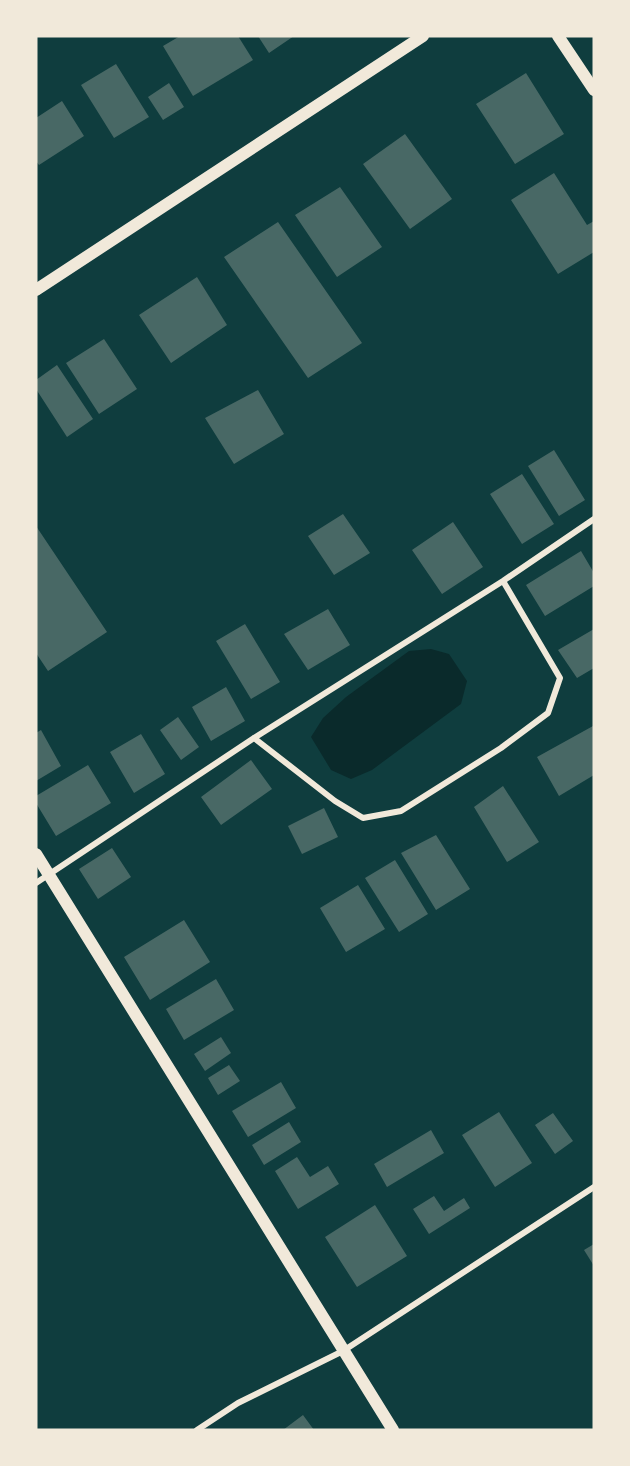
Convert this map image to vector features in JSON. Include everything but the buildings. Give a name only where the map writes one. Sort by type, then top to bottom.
[{"type":"main road","points":[[36,290],[423,36]]},
{"type":"main road","points":[[558,36],[594,90]]},
{"type":"main road","points":[[36,854],[393,1430]]},
{"type":"street","points":[[36,883],[254,738],[503,581],[594,519]]},
{"type":"street","points":[[254,738],[335,801],[363,818],[401,811],[482,761],[548,713],[560,678],[503,581]]},
{"type":"street","points":[[197,1430],[238,1403],[343,1351],[594,1187]]},
{"type":"water","points":[[431,649],[449,654],[467,681],[461,704],[372,770],[351,779],[331,770],[311,737],[323,718],[346,697],[409,651]]}]
